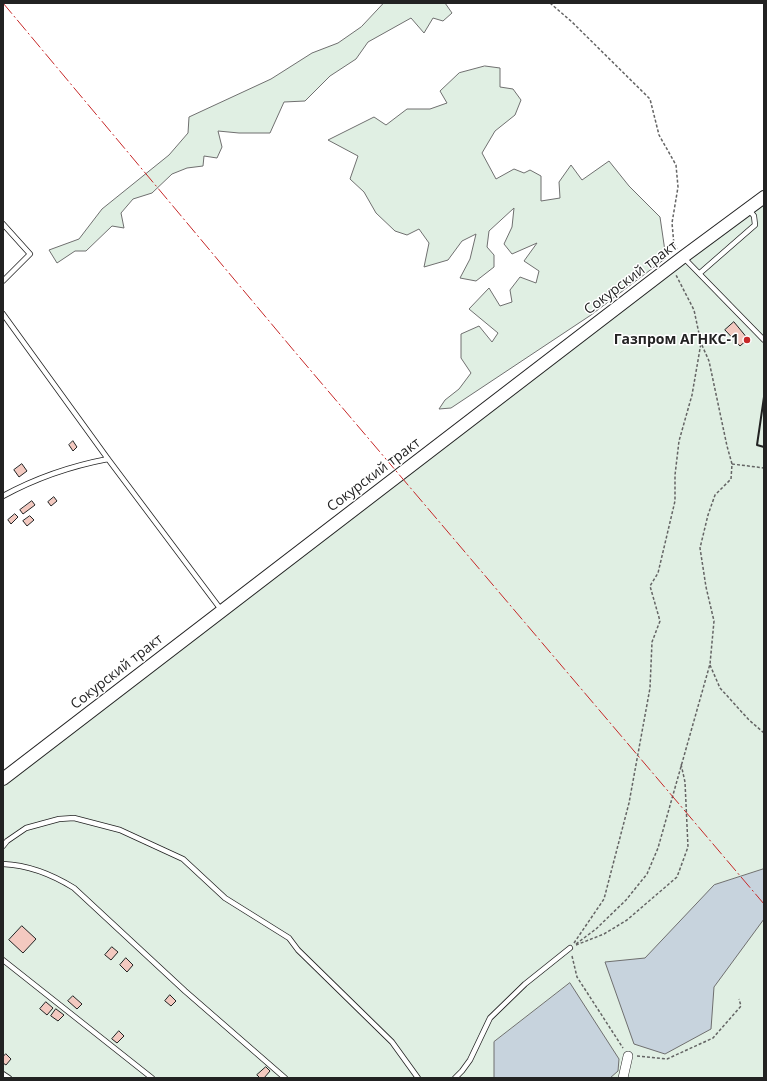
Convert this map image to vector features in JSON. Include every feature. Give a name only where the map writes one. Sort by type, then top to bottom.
[{"type":"street","name":"Сокурский тракт","points":[[3,779],[683,257],[764,197]]},
{"type":"street","points":[[623,1078],[628,1056]]},
{"type":"lane","points":[[700,273],[756,225],[754,216],[748,210]]},
{"type":"lane","points":[[3,224],[30,254],[3,281]]},
{"type":"lane","points":[[683,257],[764,340]]},
{"type":"lane","points":[[3,314],[108,459],[222,611]]},
{"type":"lane","points":[[3,496],[21,486],[55,472],[108,459]]},
{"type":"lane","points":[[3,846],[7,841],[26,828],[58,819],[74,818],[120,830],[183,859],[225,898],[289,938],[298,950],[392,1042],[418,1078]]},
{"type":"lane","points":[[3,864],[14,864],[54,876],[74,888],[185,991],[285,1078]]},
{"type":"lane","points":[[455,1078],[470,1060],[490,1018],[525,984],[570,948]]},
{"type":"lane","points":[[3,960],[152,1078]]},
{"type":"lane","points":[[3,1074],[9,1078]]},
{"type":"path","points":[[550,3],[572,22],[650,99],[659,135],[676,165],[678,187],[672,223],[674,245],[683,257]]},
{"type":"path","points":[[570,948],[596,929],[626,900],[647,874],[658,848],[710,664],[714,621],[706,587],[700,548],[708,515],[715,495],[731,479],[732,464],[709,361],[701,343],[694,310],[672,266]]},
{"type":"path","points":[[701,343],[692,395],[679,441],[675,475],[676,501],[658,573],[650,586],[660,621],[652,642],[650,688],[629,803],[604,899],[570,948],[577,977],[628,1056],[667,1059],[713,1038],[741,1006],[739,1000]]},
{"type":"path","points":[[732,464],[764,468]]},
{"type":"path","points":[[710,664],[720,688],[749,720],[764,733]]},
{"type":"path","points":[[570,948],[604,934],[627,920],[677,877],[688,847],[685,782],[681,764]]},
{"type":"green space","points":[[384,3],[445,3],[452,13],[443,21],[433,18],[424,33],[411,18],[368,42],[356,59],[330,76],[305,101],[284,102],[270,133],[218,131],[222,147],[217,158],[204,156],[203,166],[187,168],[172,174],[152,193],[133,199],[121,213],[124,228],[112,226],[86,251],[75,251],[57,263],[49,250],[79,239],[102,209],[169,155],[188,133],[189,117],[271,79],[312,53],[338,43],[361,27]]},
{"type":"green space","points":[[485,66],[500,68],[500,87],[513,89],[521,100],[515,115],[495,131],[482,153],[496,179],[514,169],[524,173],[530,170],[541,176],[541,201],[560,198],[559,182],[571,165],[582,180],[609,161],[629,186],[660,217],[666,258],[591,315],[451,408],[439,409],[445,400],[459,389],[471,373],[461,358],[461,334],[479,326],[492,342],[498,333],[469,309],[489,288],[500,306],[512,302],[510,290],[520,277],[536,283],[539,271],[524,261],[537,243],[512,254],[504,244],[512,227],[514,208],[489,231],[487,247],[494,255],[494,267],[476,281],[460,278],[470,259],[476,234],[462,241],[448,260],[424,267],[429,243],[419,229],[407,235],[395,231],[376,213],[364,192],[350,179],[358,156],[328,140],[374,117],[386,125],[407,109],[430,109],[447,103],[440,91],[459,73]]},
{"type":"green space","points":[[764,197],[764,1078],[3,1078],[3,779]]},
{"type":"shaded area","points":[[764,869],[764,919],[714,987],[711,1029],[665,1054],[634,1044],[605,962],[645,958],[714,885]]},
{"type":"shaded area","points":[[570,983],[619,1059],[618,1071],[610,1078],[494,1078],[494,1042]]},
{"type":"building","points":[[734,322],[748,339],[740,346],[725,330]]},
{"type":"building","points":[[73,441],[77,447],[73,451],[69,445]]},
{"type":"building","points":[[22,464],[27,471],[19,477],[14,470]]},
{"type":"building","points":[[54,497],[57,501],[51,506],[48,502]]},
{"type":"building","points":[[32,501],[35,505],[23,514],[20,510]]},
{"type":"building","points":[[15,514],[18,517],[11,524],[8,520]]},
{"type":"building","points":[[30,516],[34,520],[27,526],[23,521]]},
{"type":"building","points":[[22,926],[36,939],[23,953],[9,940]]},
{"type":"building","points":[[112,947],[118,952],[111,960],[105,955]]},
{"type":"building","points":[[126,958],[133,965],[127,972],[120,965]]},
{"type":"building","points":[[170,995],[176,1001],[171,1006],[165,1001]]},
{"type":"building","points":[[73,996],[82,1004],[77,1009],[68,1001]]},
{"type":"building","points":[[46,1002],[53,1008],[47,1015],[40,1009]]},
{"type":"building","points":[[56,1009],[64,1015],[58,1021],[51,1016]]},
{"type":"building","points":[[119,1031],[124,1036],[117,1043],[112,1039]]},
{"type":"building","points":[[6,1054],[11,1059],[6,1065],[3,1063],[3,1057]]},
{"type":"building","points":[[266,1067],[270,1071],[264,1078],[260,1078],[257,1075]]},
{"type":"wall","points":[[764,397],[757,445],[764,447]]},
{"type":"power","points":[[3,3],[295,352],[764,904]]},
{"type":"place","name":"Газпром АГНКС-1","points":[[747,340]]}]
